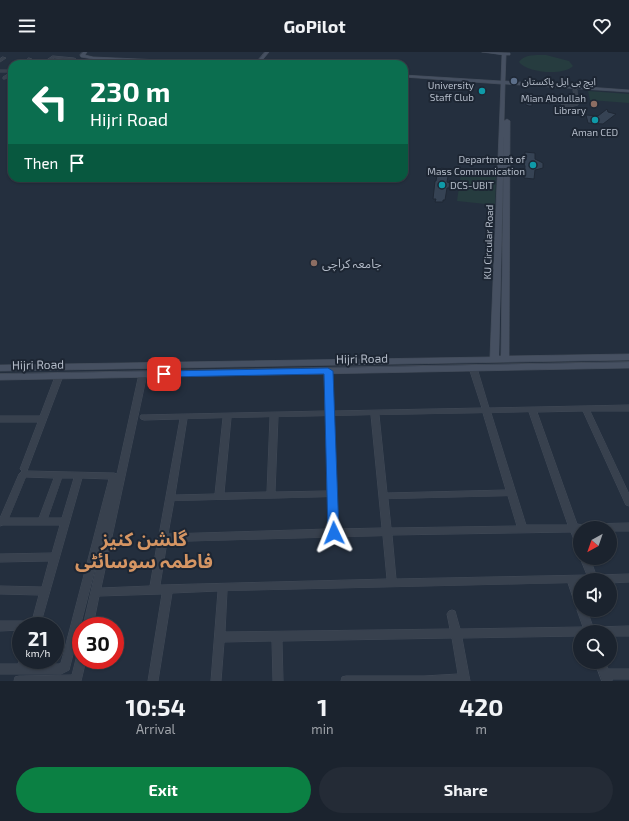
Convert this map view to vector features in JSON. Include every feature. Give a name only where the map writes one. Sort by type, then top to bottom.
[{"type":"main road","points":[[260,60],[267,52]]},
{"type":"main road","points":[[484,52],[506,53]]},
{"type":"main road","name":"KU Circular Road","points":[[494,360],[506,53]]},
{"type":"main road","points":[[84,55],[165,60]]},
{"type":"main road","points":[[408,76],[629,91]]},
{"type":"main road","name":"KU Circular Road","points":[[505,83],[505,359]]},
{"type":"main road","points":[[494,341],[505,342]]},
{"type":"main road","name":"Hijri Road","points":[[0,377],[473,368],[629,357]]},
{"type":"main road","name":"Hijri Road","points":[[0,368],[505,359],[629,365]]},
{"type":"street","points":[[72,60],[84,55]]},
{"type":"street","points":[[49,60],[53,57],[75,58]]},
{"type":"street","points":[[0,61],[4,58]]},
{"type":"street","points":[[4,78],[8,75]]},
{"type":"street","points":[[563,106],[578,104],[575,90]]},
{"type":"street","points":[[473,368],[523,530]]},
{"type":"street","points":[[328,371],[334,533]]},
{"type":"street","points":[[90,617],[143,374]]},
{"type":"street","points":[[24,468],[59,376]]},
{"type":"street","points":[[585,408],[629,503]]},
{"type":"street","points":[[144,417],[376,414],[486,410],[629,408]]},
{"type":"street","points":[[532,409],[574,521]]},
{"type":"street","points":[[376,414],[392,584]]},
{"type":"street","points":[[271,495],[274,415]]},
{"type":"street","points":[[219,497],[227,416]]},
{"type":"street","points":[[154,590],[184,417]]},
{"type":"street","points":[[0,419],[43,419]]},
{"type":"street","points":[[64,667],[66,666],[114,476],[23,474],[2,521],[65,522]]},
{"type":"street","points":[[42,522],[59,475]]},
{"type":"street","points":[[38,617],[79,475]]},
{"type":"street","points":[[384,496],[511,493]]},
{"type":"street","points":[[170,498],[332,494]]},
{"type":"street","points":[[617,527],[629,527]]},
{"type":"street","points":[[162,538],[573,528]]},
{"type":"street","points":[[0,558],[55,558]]},
{"type":"street","points":[[617,578],[629,578]]},
{"type":"street","points":[[95,592],[223,587],[571,580],[573,585]]},
{"type":"street","points":[[216,681],[223,587]]},
{"type":"street","points":[[153,681],[168,589]]},
{"type":"street","points":[[0,590],[45,591]]},
{"type":"street","points":[[346,681],[465,680],[452,614]]},
{"type":"street","points":[[0,626],[12,626]]},
{"type":"street","points":[[617,631],[629,631]]},
{"type":"street","points":[[219,637],[573,632]]},
{"type":"street","points":[[277,636],[278,681]]},
{"type":"street","points":[[0,669],[12,667]]},
{"type":"street","points":[[19,681],[76,681],[79,669]]},
{"type":"street","points":[[606,678],[629,674]]},
{"type":"green space","points":[[546,55],[569,61],[573,66],[562,71],[546,72],[530,69],[523,66],[519,62],[527,56]]},
{"type":"green space","points":[[588,91],[629,94],[629,103],[590,100]]},
{"type":"green space","points":[[461,173],[496,176],[495,205],[457,201]]},
{"type":"building","points":[[525,92],[550,99],[551,104],[532,101],[532,106],[526,105]]},
{"type":"building","points":[[607,109],[608,112],[616,114],[603,124],[588,123],[586,115],[598,116]]},
{"type":"building","name":"Department of Mass Communication","points":[[525,152],[535,153],[535,159],[543,163],[543,168],[535,170],[534,179],[524,178],[525,166],[523,162],[525,161]]},
{"type":"building","name":"DCS-UBIT","points":[[441,168],[448,169],[447,182],[450,183],[449,188],[447,188],[445,200],[443,200],[443,202],[435,202],[436,199],[433,199],[435,181],[438,170]]},
{"type":"place","name":"ایچ بی ایل پاکستان","points":[[514,81]]},
{"type":"place","name":"University Staff Club","points":[[482,91]]},
{"type":"place","name":"Mian Abdullah Library","points":[[594,104]]},
{"type":"place","name":"Aman CED","points":[[595,120]]},
{"type":"place","name":"Department of Mass Communication","points":[[533,165]]},
{"type":"place","name":"DCS-UBIT","points":[[442,185]]},
{"type":"place","name":"جامعہ کراچی","points":[[314,263]]},
{"type":"district","name":"گلشن کنیز فاطمہ سوسائٹی","points":[[144,549]]},
{"type":"route","points":[[164,374],[328,371],[334,533]]}]
